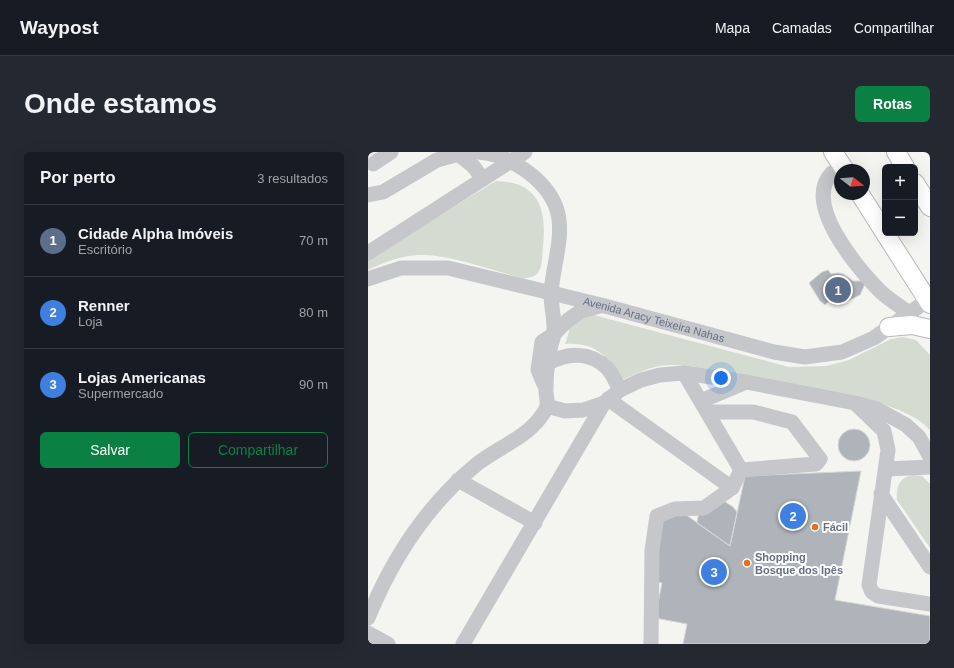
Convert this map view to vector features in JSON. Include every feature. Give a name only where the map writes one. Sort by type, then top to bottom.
[{"type":"main road","points":[[896,152],[903,164]]},
{"type":"main road","points":[[918,187],[930,207]]},
{"type":"main road","points":[[864,200],[929,300]]},
{"type":"main road","points":[[889,327],[912,325],[930,329]]},
{"type":"street","points":[[372,164],[391,152]]},
{"type":"street","points":[[368,618],[383,585],[410,538],[442,496],[482,460],[513,442],[530,429],[540,418],[547,406],[546,386],[554,334],[551,293],[558,257],[558,221],[556,208],[551,198],[538,183],[511,161],[478,152]]},
{"type":"street","points":[[368,253],[525,152]]},
{"type":"street","points":[[368,195],[383,192],[437,160],[463,153],[483,179]]},
{"type":"street","points":[[840,163],[826,184],[823,200],[828,219],[853,260],[878,290],[909,313]]},
{"type":"street","name":"Avenida Aracy Teixeira Nahas","points":[[368,279],[401,268],[448,268],[551,293],[774,352],[805,357],[842,352],[874,338],[929,300]]},
{"type":"street","points":[[546,386],[538,370],[542,342],[554,334],[568,320],[581,311],[601,306]]},
{"type":"street","points":[[549,363],[562,356],[585,356],[597,361],[608,369],[620,390]]},
{"type":"street","points":[[547,406],[565,411],[577,412],[606,401],[620,390],[641,380],[660,375],[684,373],[746,382],[854,403],[877,409],[906,425],[919,437],[930,457]]},
{"type":"street","points":[[684,373],[741,470]]},
{"type":"street","points":[[705,407],[746,382]]},
{"type":"street","points":[[606,401],[732,488]]},
{"type":"street","points":[[463,644],[606,401]]},
{"type":"street","points":[[854,403],[884,431],[888,450],[869,585],[872,592],[878,596],[930,604]]},
{"type":"street","points":[[705,407],[753,412],[792,422],[820,458],[816,464],[741,470]]},
{"type":"street","points":[[886,469],[930,467]]},
{"type":"street","points":[[651,644],[652,550],[657,516],[674,509],[704,508],[732,488],[741,470]]},
{"type":"street","points":[[458,480],[535,524]]},
{"type":"street","points":[[881,494],[930,567]]},
{"type":"street","points":[[368,633],[388,644]]},
{"type":"shaded area","points":[[496,181],[522,186],[531,192],[537,200],[541,210],[544,233],[541,264],[537,274],[530,278],[522,278],[457,260],[432,255],[407,256],[381,264],[368,270],[368,259]]},
{"type":"shaded area","points":[[590,314],[789,367],[826,366],[849,360],[891,339],[903,337],[916,340],[930,355],[930,430],[908,414],[866,399],[690,366],[661,366],[643,371],[622,380],[617,371],[600,352],[585,345],[565,344],[571,325]]},
{"type":"shaded area","points":[[913,475],[922,476],[930,484],[930,548],[897,500],[899,483],[904,478]]},
{"type":"building","points":[[828,270],[831,274],[843,274],[853,281],[863,281],[865,284],[860,295],[841,304],[829,301],[825,305],[820,301],[809,283],[822,272]]},
{"type":"building","points":[[851,429],[857,429],[867,436],[870,445],[869,451],[863,458],[857,461],[851,461],[841,454],[838,448],[838,442],[845,432]]},
{"type":"building","name":"Shopping Bosque dos Ipês","points":[[861,471],[835,600],[930,616],[930,644],[683,644],[687,624],[655,618],[662,583],[649,580],[661,509],[682,512],[730,546],[745,476]]},
{"type":"building","points":[[724,501],[733,507],[737,512],[730,546],[697,523],[699,511]]},
{"type":"place","name":"Cidade Alpha Imóveis","points":[[838,290]]},
{"type":"place","name":"Renner","points":[[793,516]]},
{"type":"place","name":"Fácil","points":[[815,527]]},
{"type":"place","name":"Shopping Bosque dos Ipês","points":[[747,563]]},
{"type":"place","name":"Lojas Americanas","points":[[714,572]]}]
